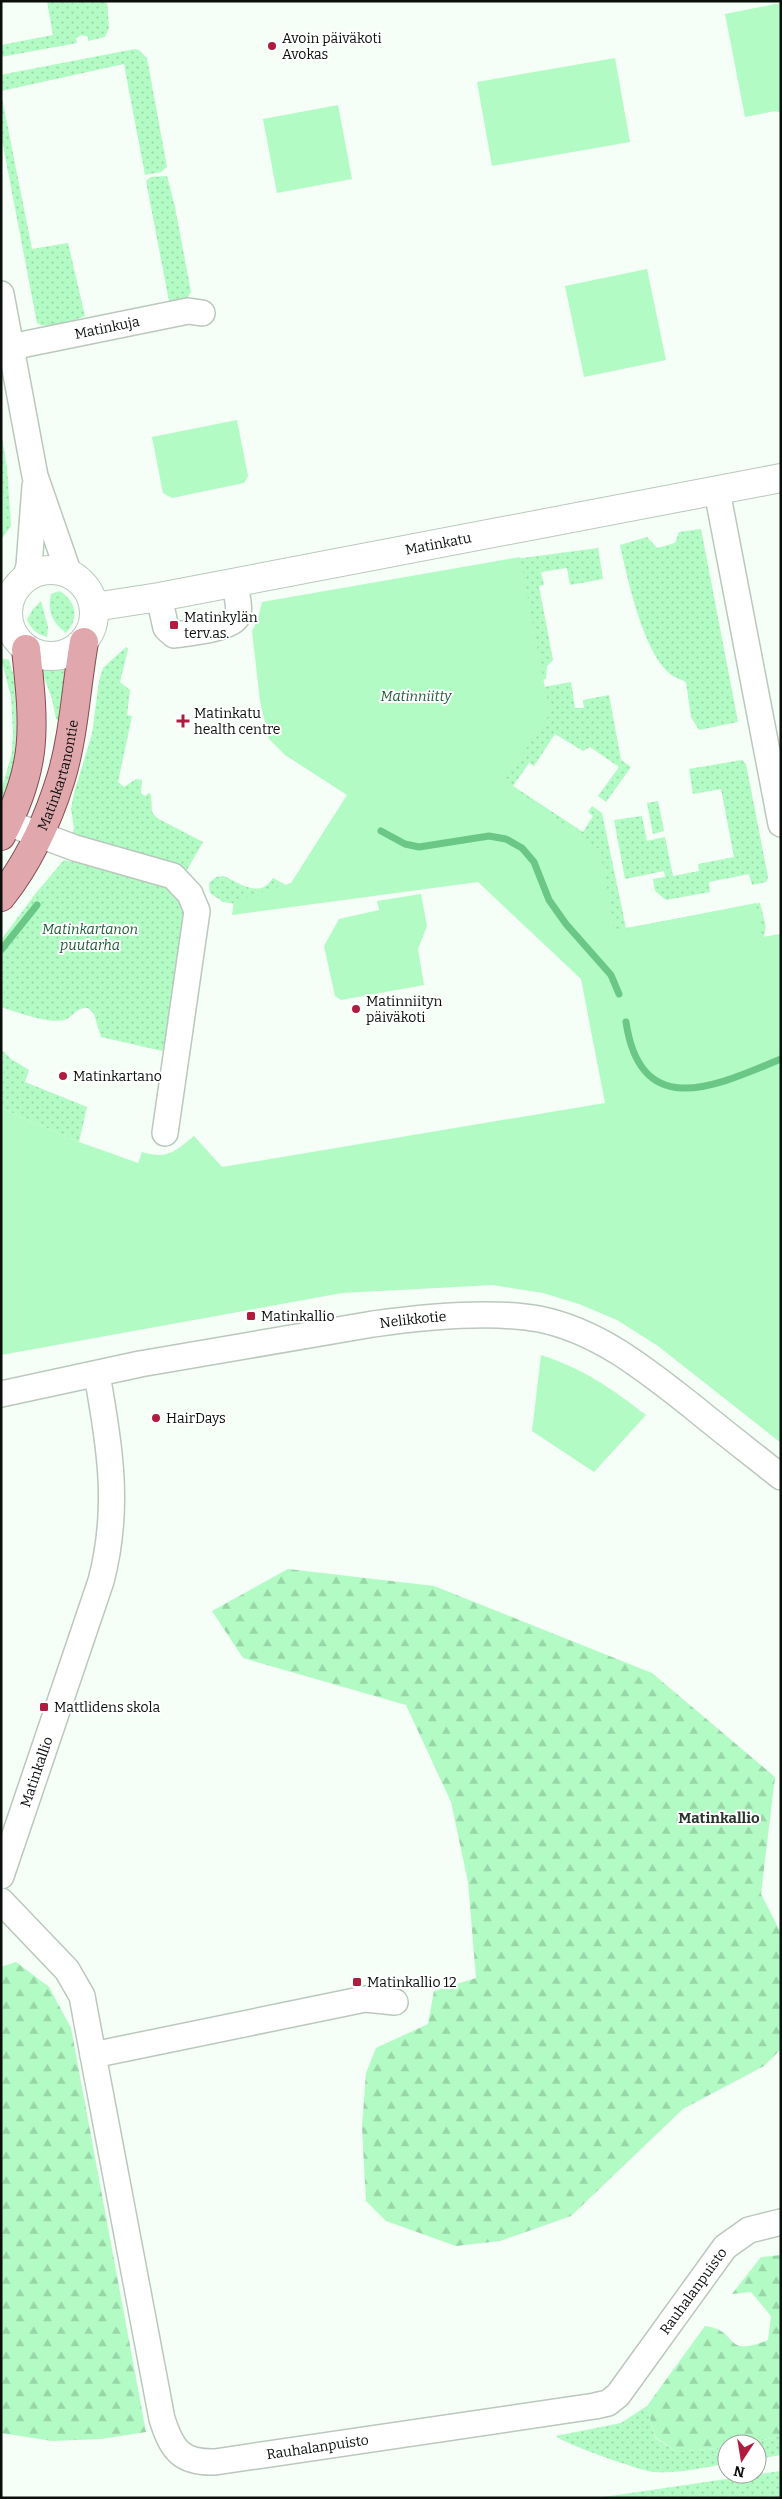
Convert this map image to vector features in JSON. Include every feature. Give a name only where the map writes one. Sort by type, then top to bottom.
[{"type":"main road","name":"Matinkatu","points":[[94,607],[159,597],[781,478]]},
{"type":"main road","points":[[46,570],[69,574],[86,587],[94,607],[94,620],[91,632],[84,642],[74,650],[56,656],[37,655],[26,649],[16,639],[8,617],[11,598],[25,579],[46,570]]},
{"type":"main road","name":"Matinkartanontie","points":[[1,897],[39,835],[61,777],[72,723],[84,642]]},
{"type":"main road","name":"Matinkartanontie","points":[[5,829],[23,788],[34,732],[26,649]]},
{"type":"street","points":[[1,294],[36,476],[69,574]]},
{"type":"street","name":"Matinkuja","points":[[11,347],[188,312],[202,312]]},
{"type":"street","points":[[25,579],[29,566],[36,476]]},
{"type":"street","points":[[717,491],[778,792],[781,824]]},
{"type":"street","points":[[159,597],[166,628],[174,635],[230,625],[237,616],[238,611],[234,582]]},
{"type":"street","points":[[5,829],[39,835],[75,848],[173,876],[190,894],[197,911],[166,1133]]},
{"type":"street","name":"Nelikkotie","points":[[1,1394],[140,1364],[406,1320],[479,1315],[538,1319],[602,1342],[631,1358],[781,1477]]},
{"type":"street","name":"Matinkallio","points":[[1,1876],[101,1581],[110,1548],[112,1474],[97,1374]]},
{"type":"street","points":[[1,1901],[68,1970],[82,1996],[93,2055],[365,1999],[395,2002]]},
{"type":"street","name":"Rauhalanpuisto","points":[[93,2055],[162,2419],[173,2446],[189,2460],[215,2462],[608,2403],[623,2388],[725,2247],[749,2230],[781,2222]]},
{"type":"green space","points":[[47,1],[107,1],[109,28],[105,37],[88,41],[88,37],[82,35],[76,38],[77,43],[1,57],[1,45],[53,35]]},
{"type":"green space","points":[[781,3],[781,113],[775,111],[745,117],[725,14]]},
{"type":"green space","points":[[135,49],[139,50],[147,58],[167,167],[161,172],[145,175],[124,64],[1,91],[1,75]]},
{"type":"green space","points":[[615,58],[630,142],[492,166],[477,82]]},
{"type":"green space","points":[[1,93],[32,249],[68,243],[85,316],[54,326],[37,323],[1,135]]},
{"type":"green space","points":[[338,105],[352,179],[277,193],[263,119]]},
{"type":"green space","points":[[167,176],[175,207],[191,292],[187,298],[169,301],[146,181],[151,177]]},
{"type":"green space","points":[[647,269],[666,360],[584,377],[565,286]]},
{"type":"green space","points":[[237,420],[248,476],[244,483],[172,498],[163,493],[152,437]]},
{"type":"green space","points":[[1,431],[7,468],[11,526],[1,540]]},
{"type":"green space","points":[[1,480],[8,525],[1,535]]},
{"type":"green space","points":[[701,529],[738,722],[699,730],[691,717],[686,682],[671,674],[651,648],[637,613],[620,545],[647,537],[657,548],[675,543],[679,532]]},
{"type":"green space","points":[[598,548],[603,579],[570,585],[567,568],[541,572],[544,585],[539,586],[553,660],[547,666],[546,679],[538,681],[515,559]]},
{"type":"green space","name":"Matinniitty","points":[[520,557],[550,714],[504,781],[600,850],[615,931],[756,903],[762,937],[781,934],[781,1443],[658,1346],[617,1320],[579,1304],[543,1293],[493,1285],[342,1293],[1,1355],[1,1108],[79,1142],[138,1163],[142,1152],[158,1155],[171,1153],[194,1136],[222,1167],[605,1103],[581,979],[478,882],[232,915],[234,901],[291,883],[347,795],[285,755],[269,739],[260,701],[252,631],[258,619],[262,602]]},
{"type":"green space","points":[[59,591],[70,600],[74,610],[73,622],[66,633],[57,625],[50,611],[51,594]]},
{"type":"green space","points":[[41,601],[48,627],[47,637],[35,631],[27,620],[33,609]]},
{"type":"green space","points":[[126,647],[128,649],[120,682],[130,690],[127,715],[132,716],[118,782],[124,787],[136,779],[142,780],[141,793],[145,796],[149,793],[151,795],[152,812],[157,818],[203,842],[184,875],[72,836],[74,828],[71,809],[92,734],[99,681],[103,668]]},
{"type":"green space","points":[[1,658],[9,660],[20,697],[19,759],[1,810],[1,791],[12,753],[13,733],[11,697]]},
{"type":"green space","points":[[70,668],[61,722],[56,719],[52,699],[41,669],[58,670]]},
{"type":"green space","points":[[571,682],[575,708],[584,708],[583,700],[609,695],[621,760],[631,767],[606,802],[598,796],[619,767],[590,747],[583,751],[555,734],[534,766],[529,763],[513,786],[583,832],[593,816],[588,812],[592,806],[602,813],[626,928],[760,903],[766,927],[762,943],[644,969],[495,781],[522,691]]},
{"type":"green space","points":[[742,760],[746,764],[768,877],[766,882],[752,885],[749,874],[709,882],[710,892],[666,900],[655,891],[653,879],[665,877],[664,871],[625,879],[614,820],[642,816],[647,841],[665,837],[673,876],[699,871],[698,864],[734,857],[721,789],[693,794],[689,769]]},
{"type":"green space","points":[[658,801],[664,831],[653,834],[647,803]]},
{"type":"green space","name":"Matinkartanon puutarha","points":[[64,860],[158,882],[178,898],[185,911],[167,1052],[101,1037],[94,1014],[88,1008],[80,1009],[67,1019],[57,1021],[32,1017],[1,1007],[1,940],[36,893]]},
{"type":"green space","points":[[224,876],[244,886],[256,889],[262,888],[273,878],[293,889],[236,904],[223,902],[210,893],[209,883],[216,877]]},
{"type":"green space","points":[[421,894],[427,926],[418,949],[424,985],[341,1000],[335,996],[324,946],[339,919],[379,910],[377,901]]},
{"type":"green space","points":[[1,1049],[11,1059],[29,1070],[25,1082],[87,1107],[79,1142],[1,1108]]},
{"type":"green space","points":[[541,1355],[584,1373],[646,1415],[594,1472],[532,1431]]},
{"type":"green space","points":[[288,1569],[434,1586],[652,1673],[775,1777],[761,1894],[781,1933],[781,2049],[764,2066],[683,2109],[571,2216],[500,2241],[456,2246],[386,2221],[366,2201],[362,2127],[366,2073],[376,2048],[428,2024],[434,1991],[476,1978],[468,1882],[451,1802],[406,1705],[243,1658],[212,1611]]},
{"type":"green space","points":[[16,1962],[49,1987],[71,2028],[146,2432],[101,2439],[52,2441],[1,2433],[1,1967]]},
{"type":"green space","points":[[781,2255],[781,2436],[767,2439],[767,2434],[717,2434],[717,2448],[677,2452],[655,2437],[647,2406],[705,2326],[723,2333],[737,2345],[754,2345],[768,2340],[771,2316],[751,2292],[732,2294],[761,2257]]},
{"type":"green space","points":[[647,2406],[655,2438],[677,2452],[717,2448],[717,2466],[681,2471],[654,2472],[602,2456],[561,2440],[556,2436],[621,2423]]},
{"type":"green space","points":[[781,2436],[781,2455],[767,2457],[767,2439]]},
{"type":"green space","points":[[781,2471],[781,2498],[597,2498],[717,2480],[717,2484],[767,2484],[767,2473]]},
{"type":"waterway","points":[[381,831],[405,844],[419,847],[489,836],[506,839],[522,848],[534,862],[549,900],[566,924],[611,975],[619,994]]},
{"type":"waterway","points":[[1,950],[37,905]]},
{"type":"waterway","points":[[626,1022],[634,1054],[648,1074],[665,1085],[686,1088],[708,1085],[781,1059]]},
{"type":"place","name":"Avoin päiväkoti Avokas","points":[[272,46]]},
{"type":"place","name":"Matinkylän terv.as.","points":[[174,625]]},
{"type":"place","name":"Matinkatu health centre","points":[[183,721]]},
{"type":"place","name":"Matinniityn päiväkoti","points":[[356,1009]]},
{"type":"place","name":"Matinkartano","points":[[63,1076]]},
{"type":"place","name":"Matinkallio","points":[[251,1316]]},
{"type":"place","name":"HairDays","points":[[156,1418]]},
{"type":"place","name":"Mattlidens skola","points":[[44,1707]]},
{"type":"place","name":"Matinkallio 12","points":[[357,1982]]},
{"type":"district","name":"Matinkallio","points":[[719,1818]]}]
